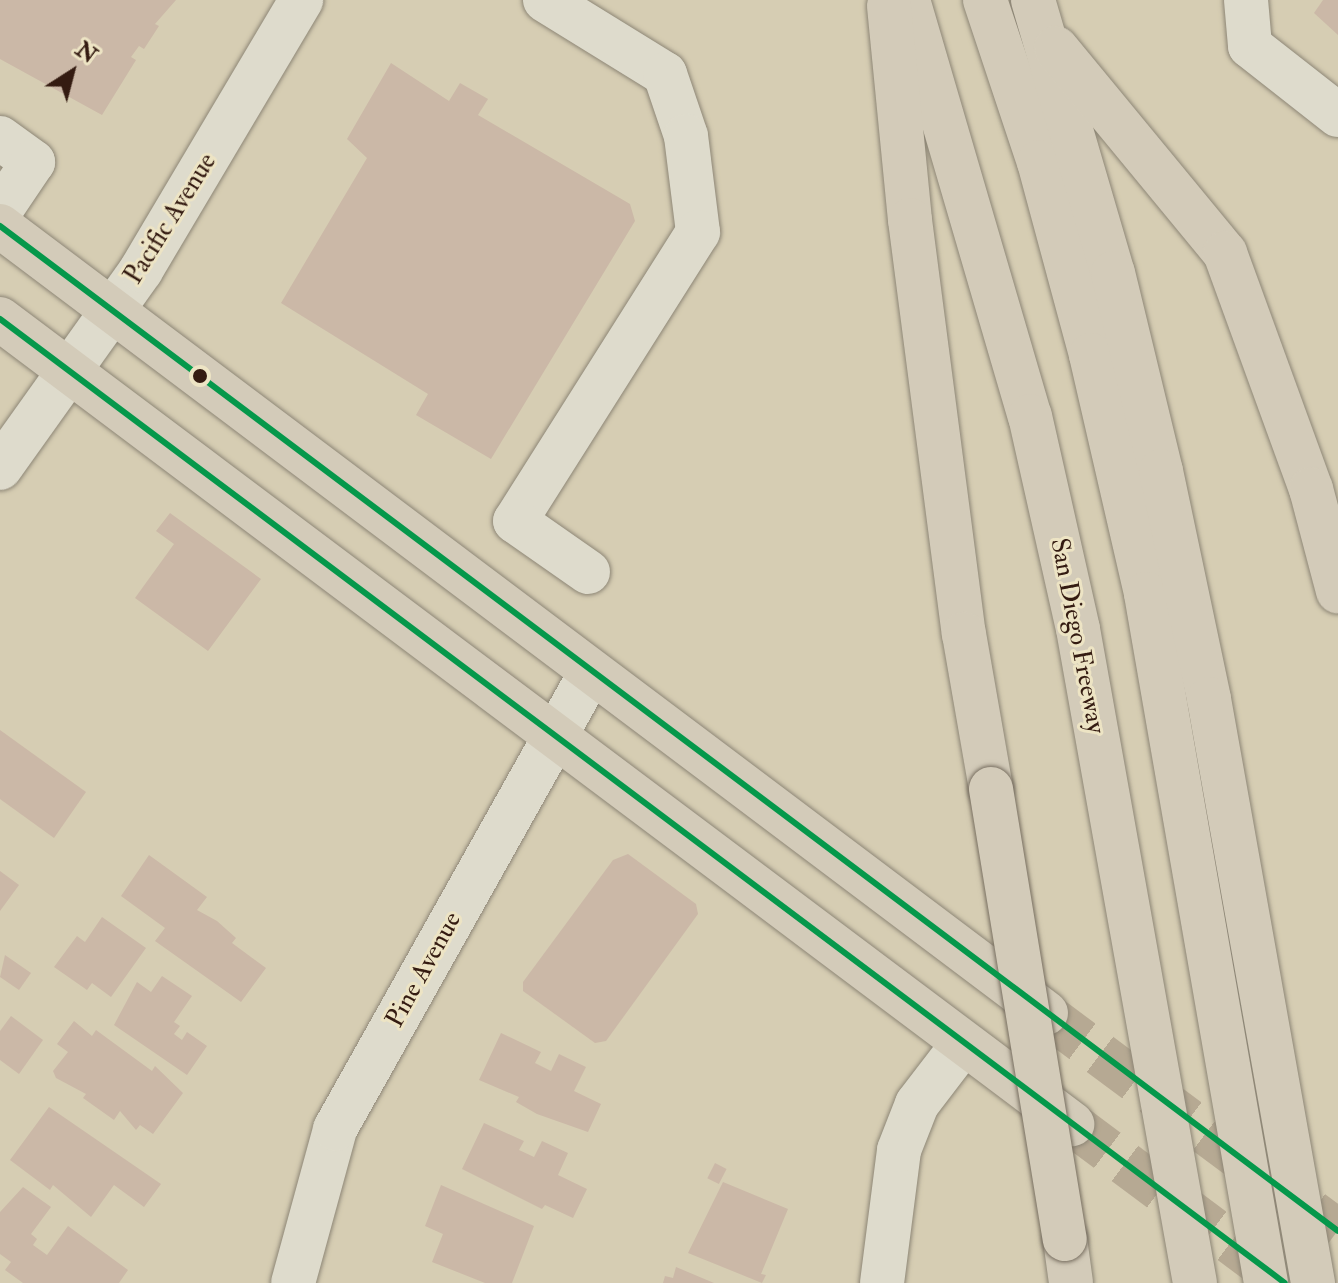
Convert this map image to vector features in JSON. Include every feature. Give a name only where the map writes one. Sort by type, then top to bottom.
[{"type":"main road","points":[[889,0],[910,220],[964,634],[1071,1283]]},
{"type":"main road","name":"San Diego Freeway","points":[[908,0],[1030,416],[1078,629],[1195,1283]]},
{"type":"main road","points":[[960,0],[1064,355],[1155,790],[1243,1283]]},
{"type":"main road","points":[[985,0],[1067,266],[1146,594],[1266,1283]]},
{"type":"main road","points":[[1039,17],[1225,253],[1311,489],[1338,591]]},
{"type":"main road","points":[[1039,17],[1113,273],[1161,471],[1209,699],[1313,1283]]},
{"type":"main road","points":[[0,226],[1047,1015]]},
{"type":"main road","points":[[0,319],[1072,1124]]},
{"type":"street","name":"Pacific Avenue","points":[[0,468],[113,312],[301,0]]},
{"type":"street","points":[[545,0],[665,74],[686,136],[698,232],[515,521],[588,572]]},
{"type":"street","points":[[1246,0],[1250,46],[1338,115]]},
{"type":"street","points":[[0,138],[33,162],[0,211]]},
{"type":"street","name":"Pine Avenue","points":[[293,1283],[335,1129],[591,672]]},
{"type":"street","points":[[882,1283],[899,1150],[917,1104],[963,1044]]},
{"type":"building","points":[[0,0],[176,0],[155,24],[159,26],[144,49],[139,46],[131,57],[136,60],[102,115],[0,59]]},
{"type":"building","points":[[1323,0],[1338,0],[1338,35],[1314,13]]},
{"type":"building","points":[[391,63],[449,101],[460,83],[488,99],[478,115],[630,204],[635,221],[491,459],[416,415],[428,394],[281,303],[367,158],[347,139]]},
{"type":"building","points":[[170,513],[261,579],[208,651],[135,598],[174,544],[156,531]]},
{"type":"building","points":[[0,730],[86,792],[54,838],[0,799]]},
{"type":"building","points":[[628,854],[696,904],[698,914],[606,1041],[595,1043],[523,991],[523,982],[613,860]]},
{"type":"building","points":[[149,855],[207,897],[197,910],[217,921],[236,938],[232,943],[266,968],[241,1002],[155,941],[165,928],[121,896]]},
{"type":"building","points":[[0,871],[19,885],[0,911]]},
{"type":"building","points":[[102,917],[146,948],[111,997],[92,983],[87,990],[54,967],[77,936],[85,942]]},
{"type":"building","points":[[5,955],[31,973],[19,990],[0,977]]},
{"type":"building","points":[[162,976],[192,996],[174,1022],[180,1026],[174,1034],[182,1040],[187,1032],[207,1046],[187,1075],[114,1025],[137,982],[151,992]]},
{"type":"building","points":[[11,1016],[43,1040],[19,1074],[0,1060],[0,1031]]},
{"type":"building","points":[[74,1021],[92,1036],[96,1030],[152,1071],[155,1066],[183,1093],[153,1134],[140,1125],[136,1130],[120,1111],[114,1120],[83,1098],[86,1094],[56,1078],[53,1071],[68,1052],[57,1044]]},
{"type":"building","points":[[501,1033],[541,1052],[535,1063],[551,1071],[559,1054],[586,1067],[574,1091],[601,1104],[588,1132],[537,1114],[516,1102],[519,1097],[479,1080]]},
{"type":"building","points":[[49,1107],[161,1184],[144,1207],[114,1185],[91,1217],[53,1185],[50,1190],[10,1160]]},
{"type":"building","points":[[484,1123],[524,1141],[519,1150],[534,1157],[542,1141],[568,1153],[558,1175],[587,1189],[573,1218],[545,1205],[542,1209],[462,1169]]},
{"type":"building","points":[[715,1163],[727,1169],[719,1184],[707,1178]]},
{"type":"building","points":[[723,1182],[788,1209],[761,1274],[766,1275],[762,1283],[688,1253]]},
{"type":"building","points":[[441,1185],[534,1226],[512,1283],[485,1283],[432,1262],[443,1234],[425,1226]]},
{"type":"building","points":[[23,1187],[51,1207],[31,1234],[37,1239],[33,1245],[47,1255],[68,1226],[128,1270],[119,1283],[23,1283],[5,1270],[11,1262],[0,1254],[0,1212]]},
{"type":"building","points":[[676,1267],[714,1283],[663,1283],[665,1276],[673,1278]]},
{"type":"tunnel","points":[[1047,1015],[1338,1231]]},
{"type":"tunnel","points":[[1072,1124],[1285,1283]]},
{"type":"transit line","points":[[0,226],[1338,1231]]},
{"type":"transit line","points":[[0,319],[1285,1283]]}]
